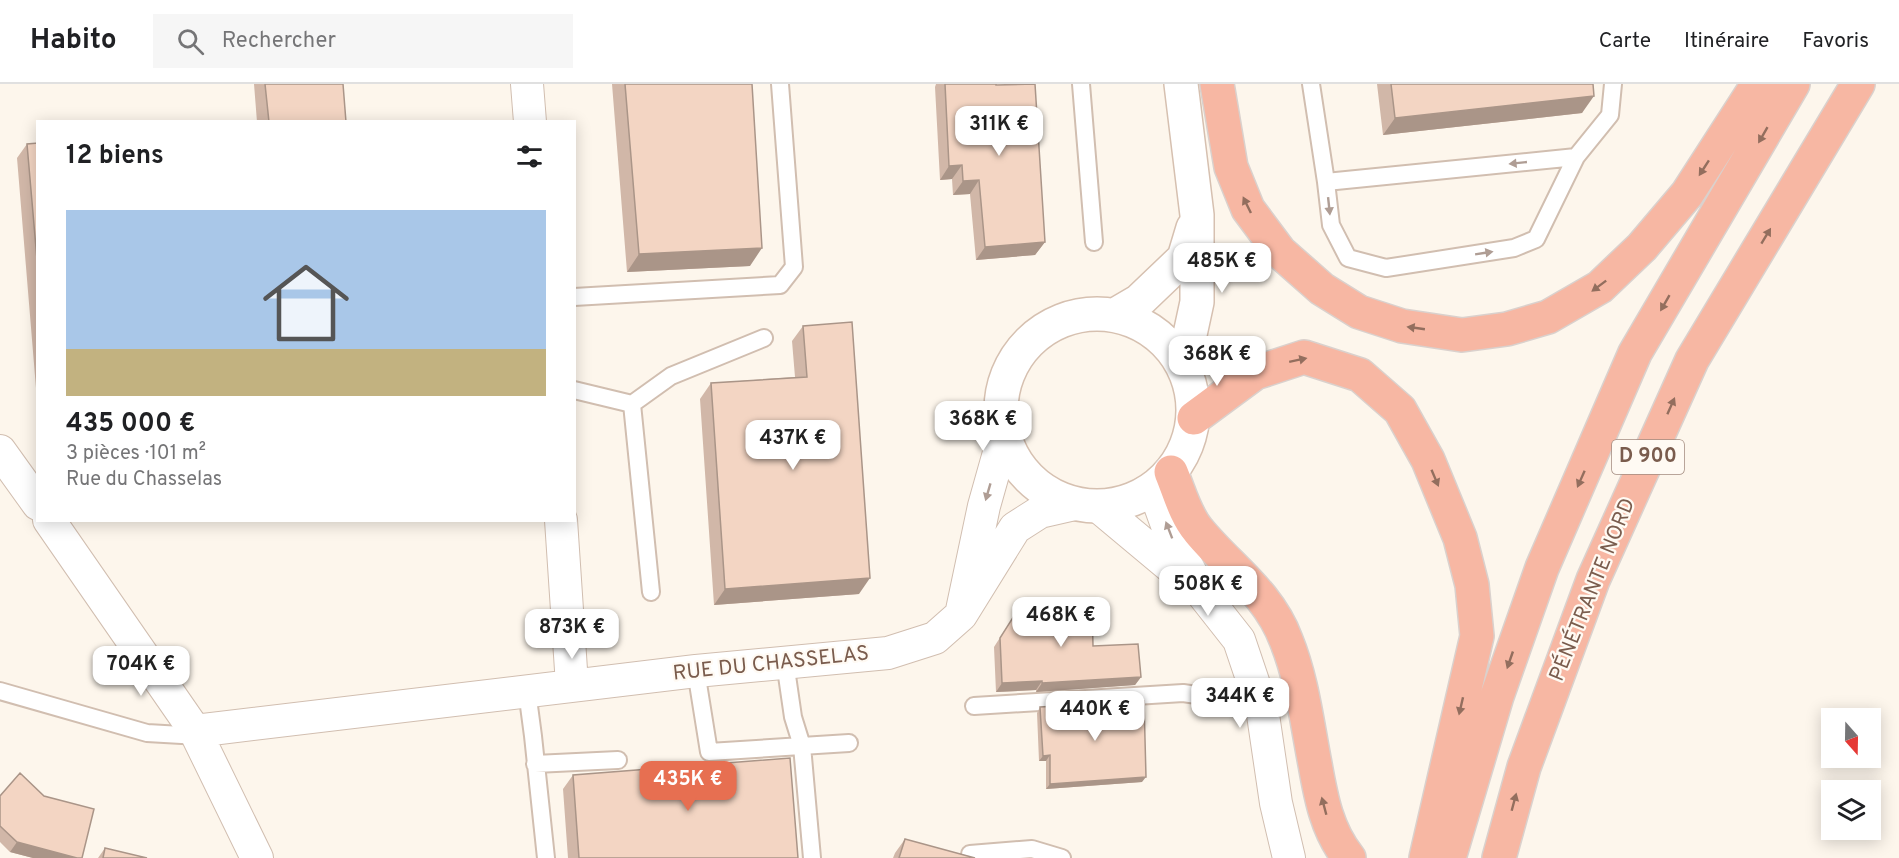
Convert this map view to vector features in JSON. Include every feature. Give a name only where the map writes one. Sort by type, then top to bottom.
[{"type":"highway","points":[[1217,84],[1231,167],[1248,210],[1280,252],[1322,289],[1359,312],[1402,326],[1462,335],[1507,329],[1548,317],[1600,287],[1642,247],[1687,194],[1758,84]]},
{"type":"highway","name":"D 900","points":[[1449,858],[1497,696],[1542,568],[1635,353],[1793,84]]},
{"type":"highway","name":"PÉNÉTRANTE NORD","points":[[1499,858],[1524,766],[1593,580],[1692,360],[1858,84]]},
{"type":"highway","points":[[1194,418],[1255,373],[1304,357],[1360,375],[1400,410],[1428,460],[1460,538],[1472,585],[1476,636],[1426,858]]},
{"type":"highway","points":[[1162,480],[1197,529],[1248,580],[1278,622],[1286,639],[1299,685],[1324,810],[1341,849],[1349,858]]},
{"type":"main road","points":[[1181,84],[1197,215],[1197,302],[1184,366]]},
{"type":"main road","points":[[1115,315],[1139,301],[1184,258],[1197,215]]},
{"type":"main road","points":[[1083,315],[1115,315],[1143,325],[1166,343],[1184,366],[1192,392],[1194,418],[1187,447],[1162,480],[1128,502],[1087,506],[1050,495],[1030,479],[1014,459],[1004,435],[1001,404],[1009,372],[1027,345],[1052,325],[1083,315]]},
{"type":"street","points":[[527,84],[530,120]]},
{"type":"street","points":[[961,615],[984,506],[1004,435]]},
{"type":"street","points":[[0,451],[36,501]]},
{"type":"street","points":[[1162,480],[1172,539],[1202,593],[1239,640],[1262,708],[1276,803],[1289,858]]},
{"type":"street","points":[[1087,506],[1202,593]]},
{"type":"street","name":"RUE DU CHASSELAS","points":[[197,734],[572,685],[888,652],[935,638],[961,615],[1015,528],[1040,512],[1087,506]]},
{"type":"street","points":[[50,522],[197,734],[257,858]]},
{"type":"street","points":[[561,522],[572,685]]},
{"type":"lane","points":[[576,297],[780,285],[794,267],[780,84]]},
{"type":"lane","points":[[1081,84],[1094,242]]},
{"type":"lane","points":[[1311,84],[1331,225],[1347,258],[1386,268],[1514,248],[1536,239],[1576,157],[1610,116],[1613,84]]},
{"type":"lane","points":[[1326,182],[1576,157]]},
{"type":"lane","points":[[576,390],[632,404],[671,376],[764,338]]},
{"type":"lane","points":[[632,404],[651,592]]},
{"type":"lane","points":[[785,662],[793,717],[802,746],[812,858]]},
{"type":"lane","points":[[696,671],[709,752],[849,743]]},
{"type":"lane","points":[[0,691],[147,733],[197,734]]},
{"type":"lane","points":[[526,691],[546,858]]},
{"type":"lane","points":[[974,706],[1183,693],[1224,699],[1256,691]]},
{"type":"lane","points":[[535,764],[618,760]]},
{"type":"lane","points":[[970,854],[1032,849],[1062,858]]},
{"type":"building","points":[[265,84],[343,84],[346,120],[269,120]]},
{"type":"building","points":[[625,84],[752,84],[762,248],[639,254]]},
{"type":"building","points":[[945,84],[1035,84],[1045,242],[985,247],[979,180],[963,181],[962,165],[949,166]]},
{"type":"building","points":[[1391,84],[1593,84],[1594,96],[1395,118]]},
{"type":"building","points":[[36,143],[36,248],[27,144]]},
{"type":"building","points":[[852,322],[870,578],[725,589],[711,383],[807,377],[803,326]]},
{"type":"building","points":[[1092,605],[1093,646],[1138,644],[1141,677],[1002,683],[1000,638],[1019,608]]},
{"type":"building","points":[[1144,701],[1146,777],[1050,784],[1050,755],[1043,756],[1040,707]]},
{"type":"building","points":[[790,758],[798,858],[579,858],[573,775]]},
{"type":"building","points":[[20,773],[44,796],[94,809],[82,858],[17,842],[0,826],[0,796]]},
{"type":"building","points":[[905,839],[975,858],[899,858]]},
{"type":"building","points":[[105,848],[147,858],[103,858]]}]
